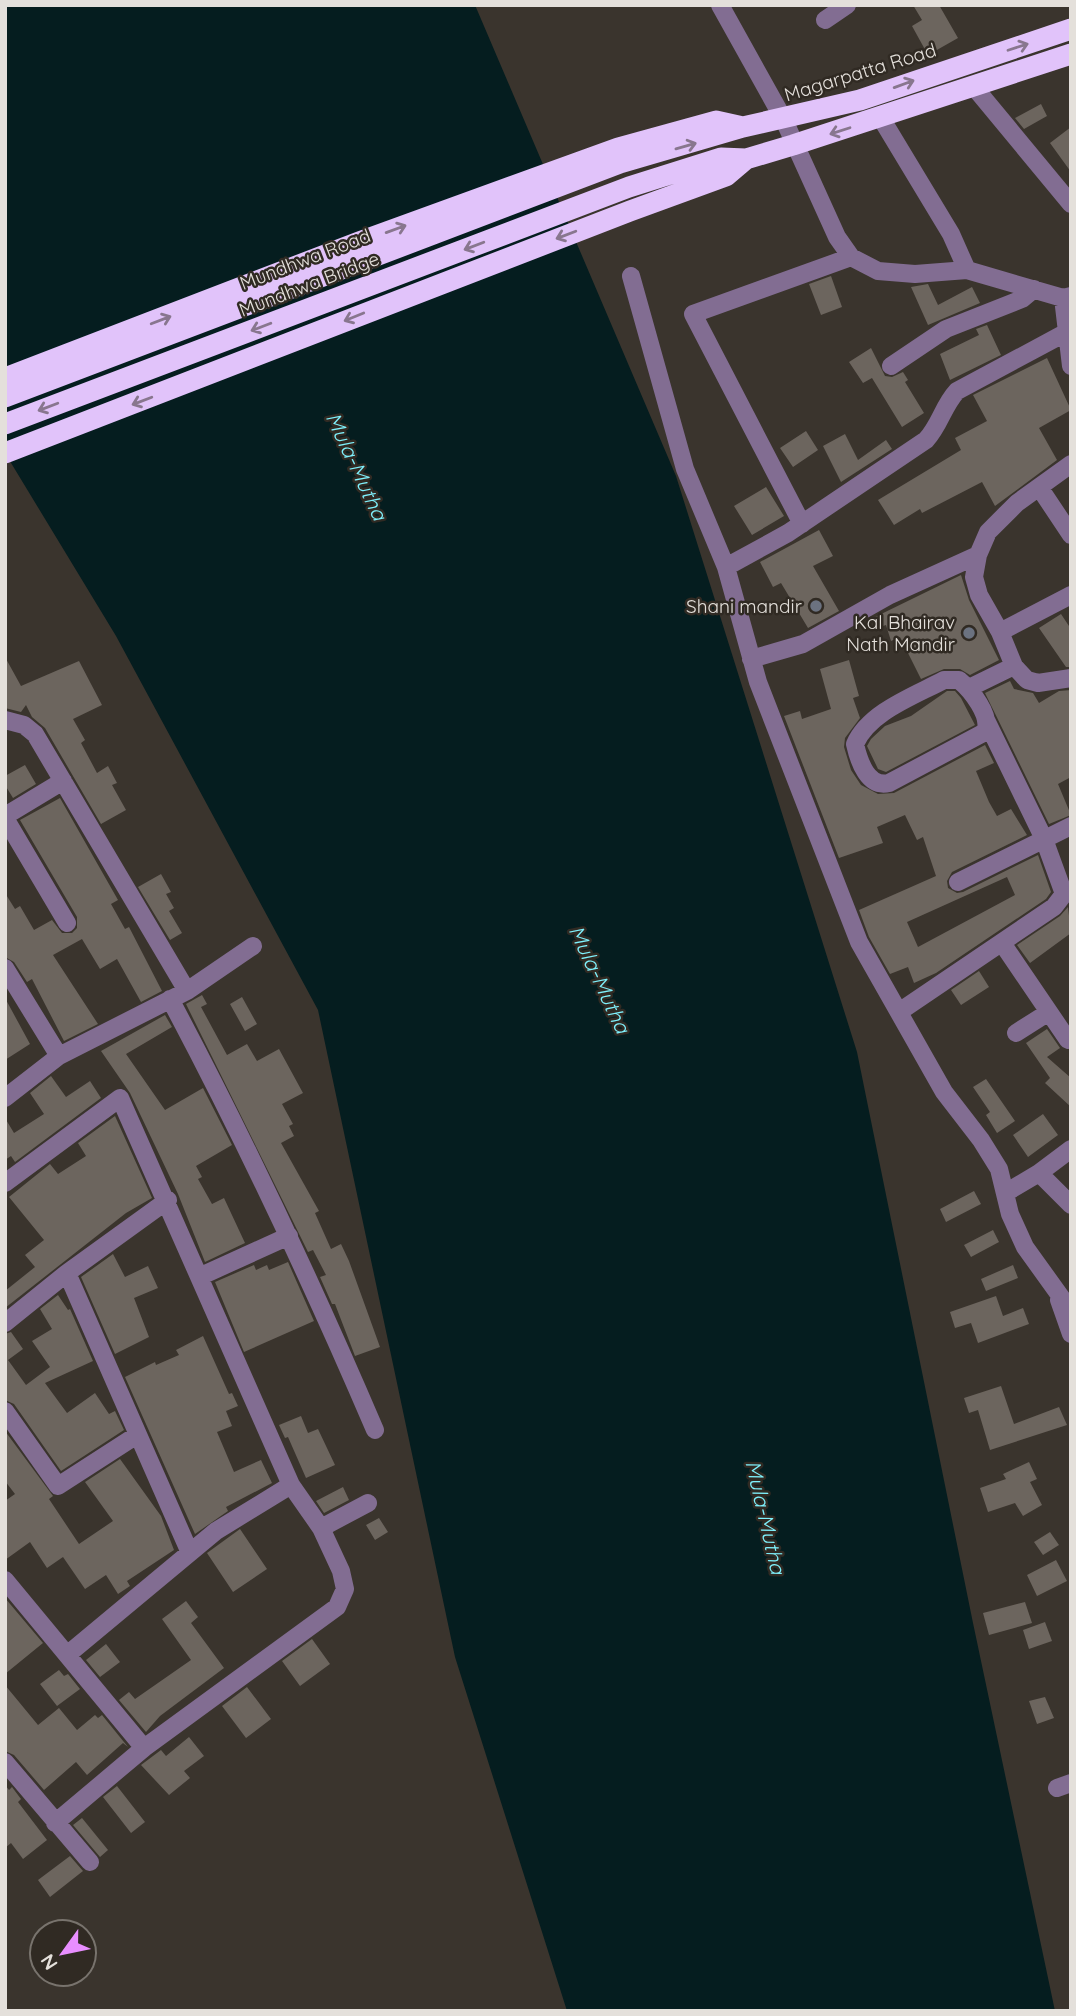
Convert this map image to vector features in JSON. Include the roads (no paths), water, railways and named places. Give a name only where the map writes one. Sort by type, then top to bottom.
[{"type":"highway","name":"Magarpatta Road","points":[[619,156],[860,100],[1071,29]]},
{"type":"highway","points":[[5,453],[726,176],[746,159],[975,88],[1071,54]]},
{"type":"highway","points":[[5,378],[359,242],[619,156]]},
{"type":"highway","name":"Mundhwa Road","points":[[5,397],[619,156]]},
{"type":"highway","name":"Mundhwa Bridge","points":[[5,424],[629,187],[721,158],[746,159]]},
{"type":"street","points":[[720,5],[783,120],[837,237],[851,257],[878,271],[915,274],[967,270],[1067,297],[1071,366]]},
{"type":"street","points":[[825,20],[847,5]]},
{"type":"street","points":[[975,88],[1071,204]]},
{"type":"street","points":[[881,118],[951,234],[967,270]]},
{"type":"street","points":[[802,524],[693,314],[851,257]]},
{"type":"street","points":[[631,276],[685,469],[726,567],[758,682],[859,942],[944,1092],[993,1159],[1007,1192],[1010,1214],[1025,1247],[1071,1311]]},
{"type":"street","points":[[891,366],[946,329],[1022,299],[1034,289]]},
{"type":"street","points":[[726,567],[802,524],[926,440],[937,429],[947,402],[957,391],[1067,332]]},
{"type":"street","points":[[1071,464],[1003,515],[988,532],[978,555],[974,578],[979,595],[1000,632],[1014,666],[1027,681],[1038,683],[1071,678]]},
{"type":"street","points":[[1039,487],[1071,536]]},
{"type":"street","points":[[751,659],[803,644],[890,595],[978,555]]},
{"type":"street","points":[[1000,632],[1071,595]]},
{"type":"street","points":[[969,688],[1014,666]]},
{"type":"street","points":[[900,1013],[1054,907],[1064,894],[1044,839],[986,720],[969,688],[959,680],[944,680],[876,718],[861,731],[855,744],[872,782],[880,786],[978,737],[987,727],[986,720]]},
{"type":"street","points":[[5,720],[30,728],[187,991]]},
{"type":"street","points":[[62,781],[5,817],[67,923]]},
{"type":"street","points":[[958,882],[1071,826]]},
{"type":"street","points":[[1002,943],[1068,1040]]},
{"type":"street","points":[[5,1098],[60,1056],[187,991],[253,946]]},
{"type":"street","points":[[5,968],[60,1056]]},
{"type":"street","points":[[170,999],[232,1116],[289,1236],[375,1430]]},
{"type":"street","points":[[1016,1033],[1049,1012]]},
{"type":"street","points":[[5,1183],[120,1098],[201,1276],[291,1485],[321,1528],[341,1571],[345,1589],[338,1607],[144,1748],[55,1823]]},
{"type":"street","points":[[1007,1192],[1071,1149]]},
{"type":"street","points":[[1039,1173],[1071,1205]]},
{"type":"street","points":[[5,1323],[67,1273],[167,1200]]},
{"type":"street","points":[[201,1276],[289,1236]]},
{"type":"street","points":[[67,1273],[190,1552]]},
{"type":"street","points":[[1057,1294],[1071,1334]]},
{"type":"street","points":[[5,1411],[58,1486],[137,1435]]},
{"type":"street","points":[[67,1655],[216,1531],[291,1485]]},
{"type":"street","points":[[321,1528],[368,1503]]},
{"type":"street","points":[[5,1580],[144,1748]]},
{"type":"street","points":[[5,1762],[90,1862]]},
{"type":"water","name":"Mula-Mutha","points":[[5,5],[475,5],[676,476],[857,1052],[1055,2011],[567,2011],[455,1657],[318,1010],[116,636],[5,453]]},
{"type":"place","name":"Shani mandir","points":[[816,606]]},
{"type":"place","name":"Kal Bhairav Nath Mandir","points":[[969,633]]}]
